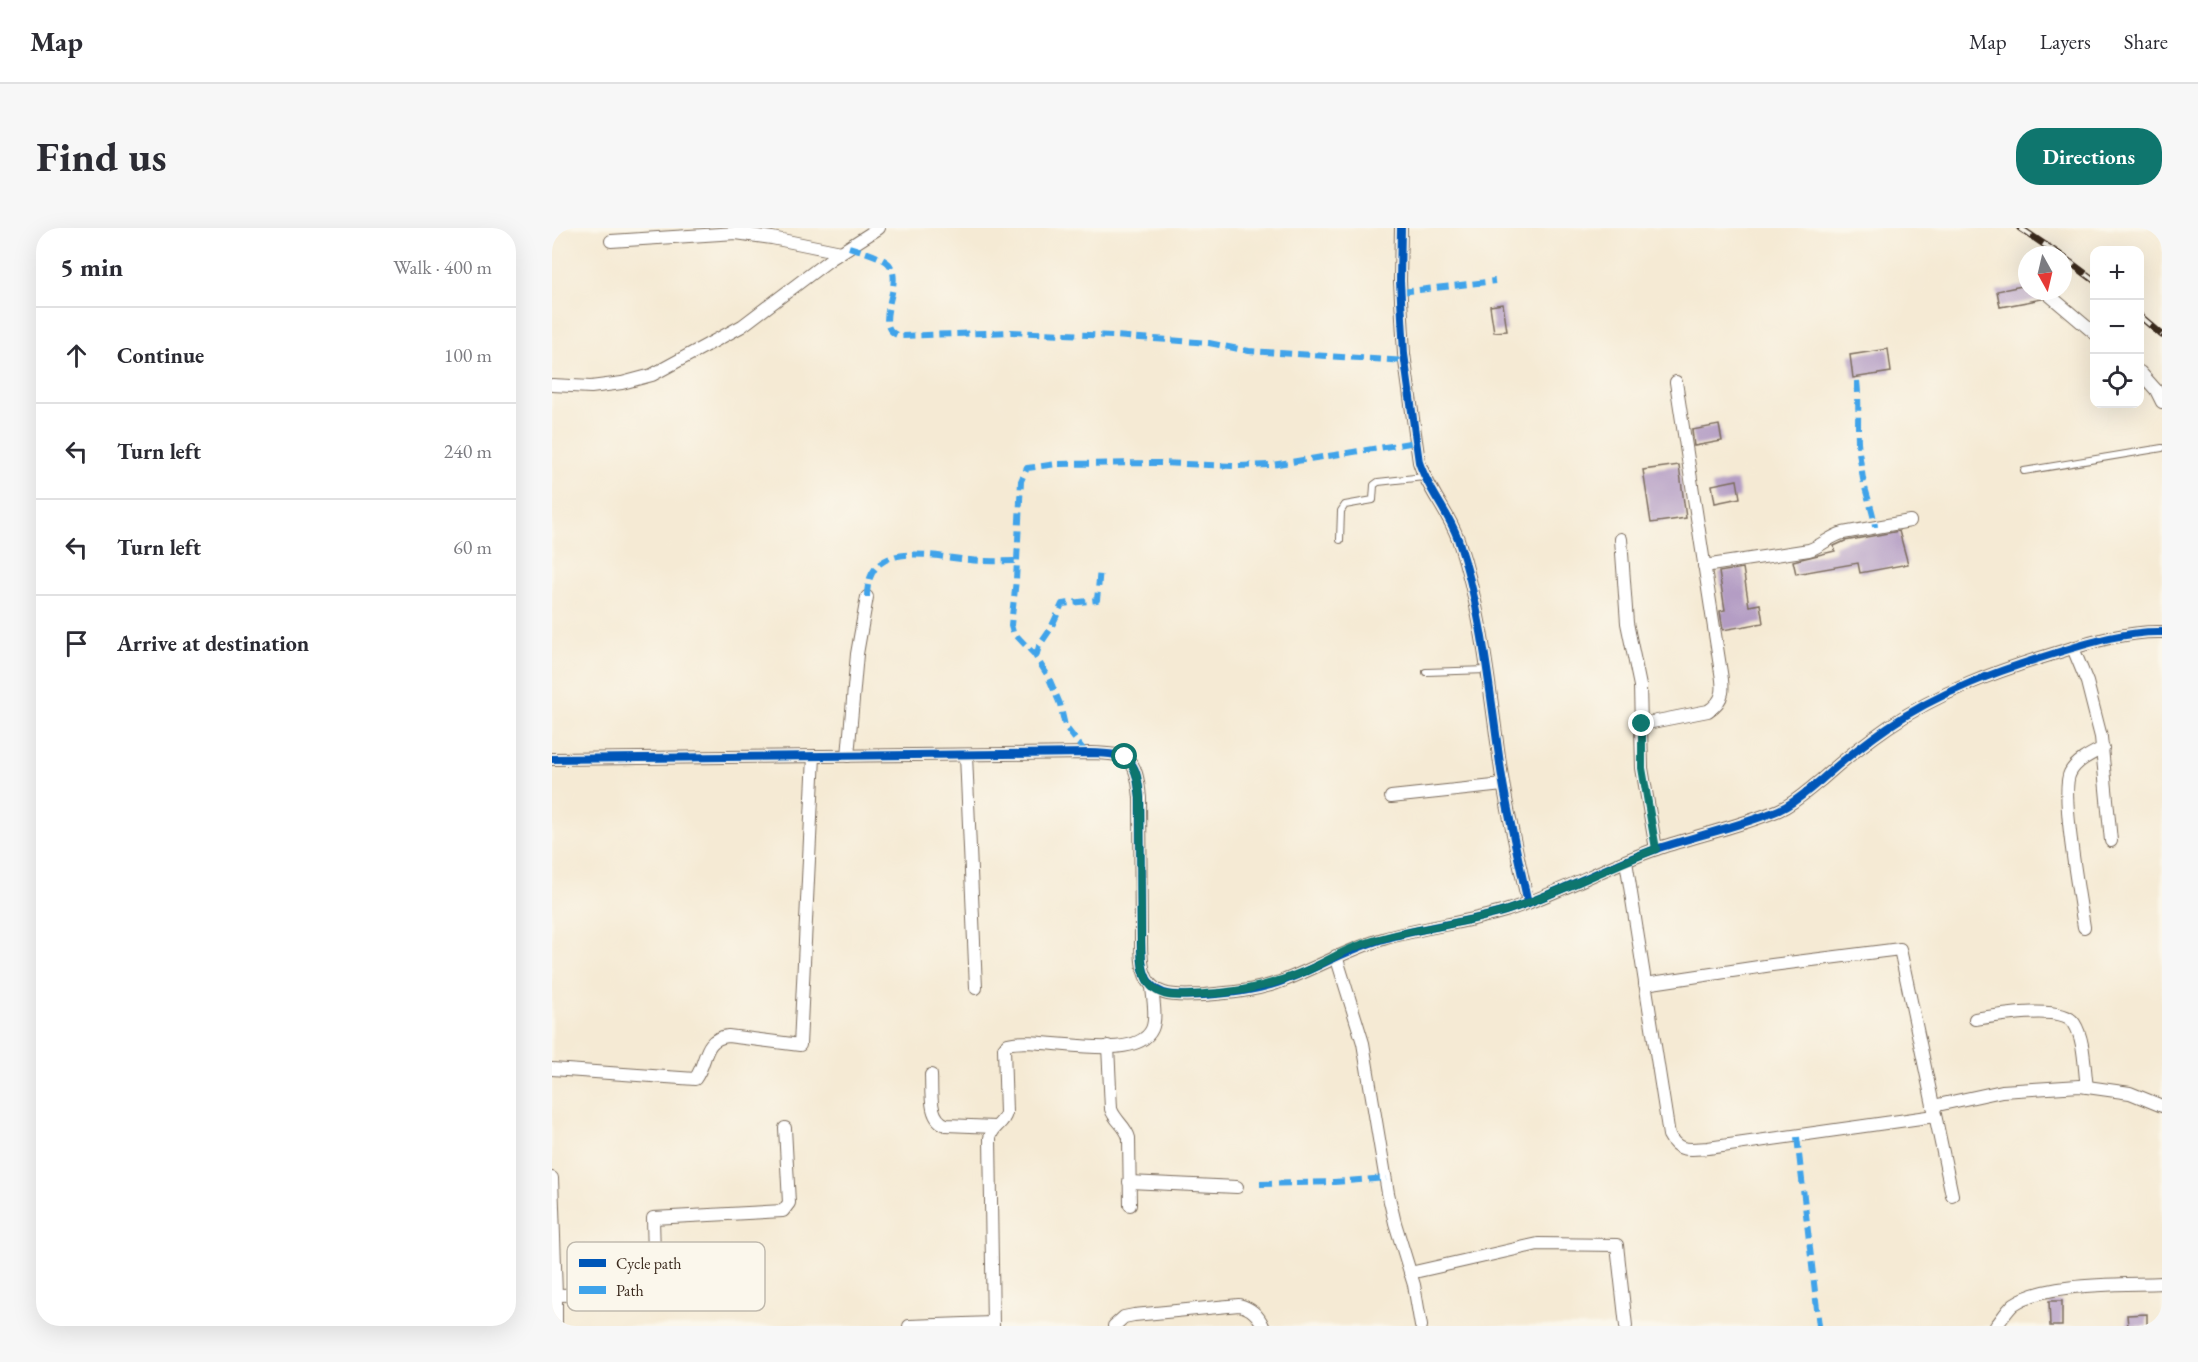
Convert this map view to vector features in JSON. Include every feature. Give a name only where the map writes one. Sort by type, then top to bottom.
[{"type":"street","points":[[552,385],[591,387],[622,383],[652,375],[742,326],[841,252],[879,228]]},
{"type":"street","points":[[1401,228],[1404,354],[1414,435],[1424,477],[1450,520],[1458,540],[1488,670],[1503,785],[1528,903]]},
{"type":"street","points":[[611,241],[736,233],[841,252]]},
{"type":"street","points":[[2055,300],[2090,330]]},
{"type":"street","points":[[2144,377],[2156,390],[2162,402]]},
{"type":"street","points":[[1642,724],[1708,711],[1717,705],[1722,697],[1676,382]]},
{"type":"street","points":[[1704,566],[1809,550],[1817,548],[1835,535],[1910,521]]},
{"type":"street","points":[[1621,538],[1627,623],[1640,686],[1642,768],[1656,849]]},
{"type":"street","points":[[848,756],[857,654],[867,597]]},
{"type":"street","points":[[552,759],[1115,754],[1125,757],[1134,765],[1138,776],[1140,798],[1142,963],[1145,977],[1152,987],[1163,993],[1179,995],[1248,991],[1277,983],[1354,948],[1407,932],[1503,911],[1528,903],[1656,849],[1780,809],[1801,797],[1845,759],[1890,726],[1936,700],[2004,669],[2073,648],[2133,634],[2162,632]]},
{"type":"street","points":[[2073,648],[2096,709],[2103,748],[2111,841]]},
{"type":"street","points":[[2084,927],[2070,827],[2067,785],[2068,776],[2073,768],[2090,754],[2103,748]]},
{"type":"street","points":[[966,755],[976,988]]},
{"type":"street","points":[[552,1069],[695,1079],[701,1071],[708,1047],[718,1037],[728,1036],[800,1045],[814,756]]},
{"type":"street","points":[[1391,797],[1503,785]]},
{"type":"street","points":[[1626,861],[1669,1135],[1674,1144],[1682,1148],[1708,1148],[1774,1140],[1934,1111],[2002,1091],[2048,1087],[2087,1087],[2130,1093],[2162,1107]]},
{"type":"street","points":[[1645,984],[1900,949],[1952,1195]]},
{"type":"street","points":[[1336,956],[1363,1043],[1388,1193],[1417,1298],[1421,1326]]},
{"type":"street","points":[[909,1326],[992,1325],[990,1138],[995,1127],[1005,1119],[1006,1113],[1005,1048],[1008,1044],[1023,1041],[1074,1046],[1108,1046],[1132,1044],[1144,1040],[1154,1024],[1152,987]]},
{"type":"street","points":[[1975,1018],[2029,1013],[2064,1016],[2073,1021],[2078,1032],[2087,1087]]},
{"type":"street","points":[[1108,1046],[1111,1109],[1113,1117],[1128,1131],[1129,1138],[1130,1206]]},
{"type":"street","points":[[931,1075],[934,1112],[940,1123],[995,1127]]},
{"type":"street","points":[[653,1242],[652,1218],[783,1211],[789,1203],[785,1128]]},
{"type":"street","points":[[552,1178],[556,1326]]},
{"type":"street","points":[[1129,1182],[1237,1187]]},
{"type":"street","points":[[1410,1273],[1538,1244],[1617,1245],[1626,1326]]},
{"type":"street","points":[[1996,1326],[2012,1306],[2037,1295],[2084,1286],[2162,1282]]},
{"type":"street","points":[[556,1295],[567,1295]]},
{"type":"street","points":[[1114,1326],[1124,1317],[1134,1315],[1239,1305],[1247,1307],[1256,1314],[1263,1326]]},
{"type":"lane","points":[[2024,471],[2162,448]]},
{"type":"lane","points":[[1340,540],[1341,511],[1346,505],[1373,500],[1374,485],[1378,482],[1424,477]]},
{"type":"lane","points":[[1426,672],[1488,670]]},
{"type":"building","points":[[2018,287],[2018,300],[2037,300],[2000,307],[1997,291]]},
{"type":"building","points":[[1503,304],[1507,331],[1494,332],[1490,306]]},
{"type":"building","points":[[1888,349],[1891,372],[1853,378],[1850,355]]},
{"type":"building","points":[[1719,425],[1722,441],[1694,446],[1692,430]]},
{"type":"building","points":[[1679,465],[1686,518],[1651,523],[1643,470]]},
{"type":"building","points":[[1737,480],[1740,498],[1715,503],[1712,485]]},
{"type":"building","points":[[1899,531],[1908,564],[1860,573],[1858,563],[1796,574],[1793,561],[1835,551],[1834,546],[1845,541]]},
{"type":"building","points":[[1743,568],[1749,606],[1760,604],[1763,623],[1723,630],[1720,611],[1725,610],[1719,572]]},
{"type":"building","points":[[2049,1301],[2062,1301],[2062,1326],[2050,1326]]},
{"type":"building","points":[[2147,1314],[2147,1326],[2128,1326],[2127,1315]]},
{"type":"railway","points":[[2020,228],[2047,246]]},
{"type":"railway","points":[[2072,264],[2090,277]]},
{"type":"railway","points":[[2144,319],[2162,335]]},
{"type":"marked path","points":[[849,247],[876,256],[889,264],[894,283],[887,315],[888,324],[891,331],[900,336],[1011,332],[1114,336],[1209,343],[1249,351],[1405,361]]},
{"type":"marked path","points":[[1401,292],[1495,281]]},
{"type":"marked path","points":[[1857,381],[1859,450],[1863,479],[1875,527]]},
{"type":"marked path","points":[[1086,753],[1065,726],[1060,704],[1048,676],[1034,654],[1013,632],[1011,625],[1016,580],[1021,481],[1027,468],[1057,464],[1272,465],[1416,442]]},
{"type":"marked path","points":[[867,597],[870,578],[878,565],[890,558],[921,555],[976,561],[1017,561]]},
{"type":"marked path","points":[[1036,657],[1039,646],[1050,630],[1062,604],[1097,600],[1100,569]]},
{"type":"marked path","points":[[1797,1137],[1819,1326]]},
{"type":"marked path","points":[[1260,1184],[1386,1178]]},
{"type":"cycle path","points":[[1401,228],[1400,281],[1404,354],[1419,462],[1427,482],[1449,519],[1467,568],[1480,627],[1505,793],[1528,903]]},
{"type":"cycle path","points":[[552,759],[1090,753],[1122,757],[1133,766],[1140,798],[1141,948],[1144,971],[1156,990],[1169,994],[1204,995],[1268,986],[1383,939],[1505,911],[1544,897],[1639,855],[1765,816],[1796,800],[1888,727],[1948,693],[2012,667],[2081,645],[2108,638],[2162,632]]},
{"type":"route","points":[[1125,757],[1134,765],[1138,776],[1141,940],[1145,977],[1152,987],[1163,993],[1217,994],[1248,991],[1277,983],[1354,948],[1407,932],[1503,911],[1543,898],[1656,849],[1642,768],[1642,724]]}]
